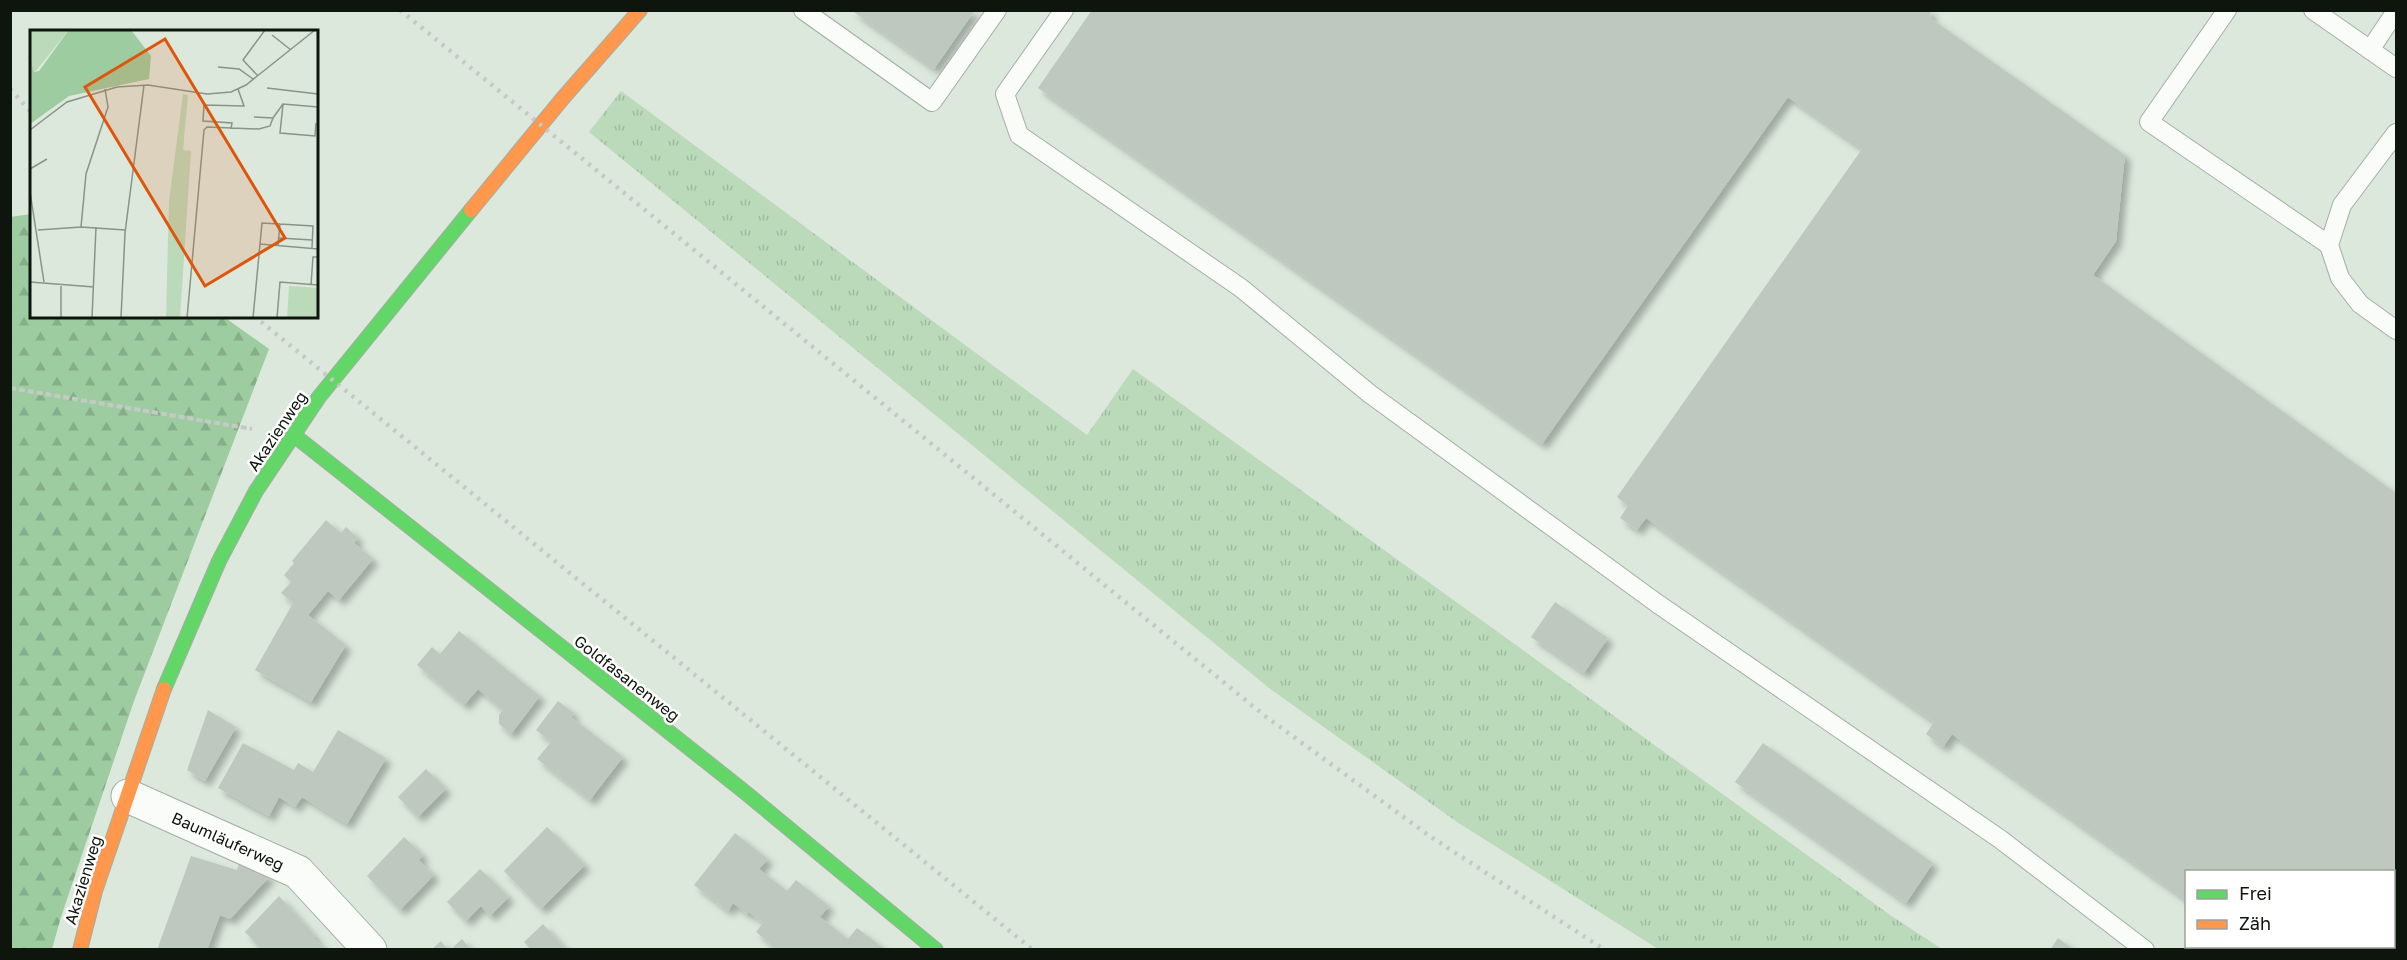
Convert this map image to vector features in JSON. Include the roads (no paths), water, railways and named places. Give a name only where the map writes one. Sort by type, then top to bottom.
[{"type":"street","name":"Akazienweg","points":[[80,950],[95,891],[166,684],[219,561],[256,491],[326,388],[555,107],[640,10]]},
{"type":"street","name":"Goldfasanenweg","points":[[295,436],[741,789],[936,950]]},
{"type":"street","name":"Baumläuferweg","points":[[128,796],[298,872],[370,950]]},
{"type":"lane","points":[[803,10],[932,102],[997,10]]},
{"type":"lane","points":[[1064,10],[1005,94],[1019,135],[1241,288],[1370,394],[1658,604],[2000,839],[2145,950]]},
{"type":"lane","points":[[2227,10],[2149,122],[2329,245]]},
{"type":"lane","points":[[2313,10],[2397,68]]},
{"type":"lane","points":[[2370,50],[2397,11]]},
{"type":"lane","points":[[2397,134],[2342,205],[2329,245],[2340,278],[2360,304],[2397,330]]},
{"type":"railway","points":[[400,10],[1265,716],[1431,837],[1605,950]]},
{"type":"railway","points":[[10,89],[30,111]]},
{"type":"railway","points":[[256,318],[1033,950]]}]
